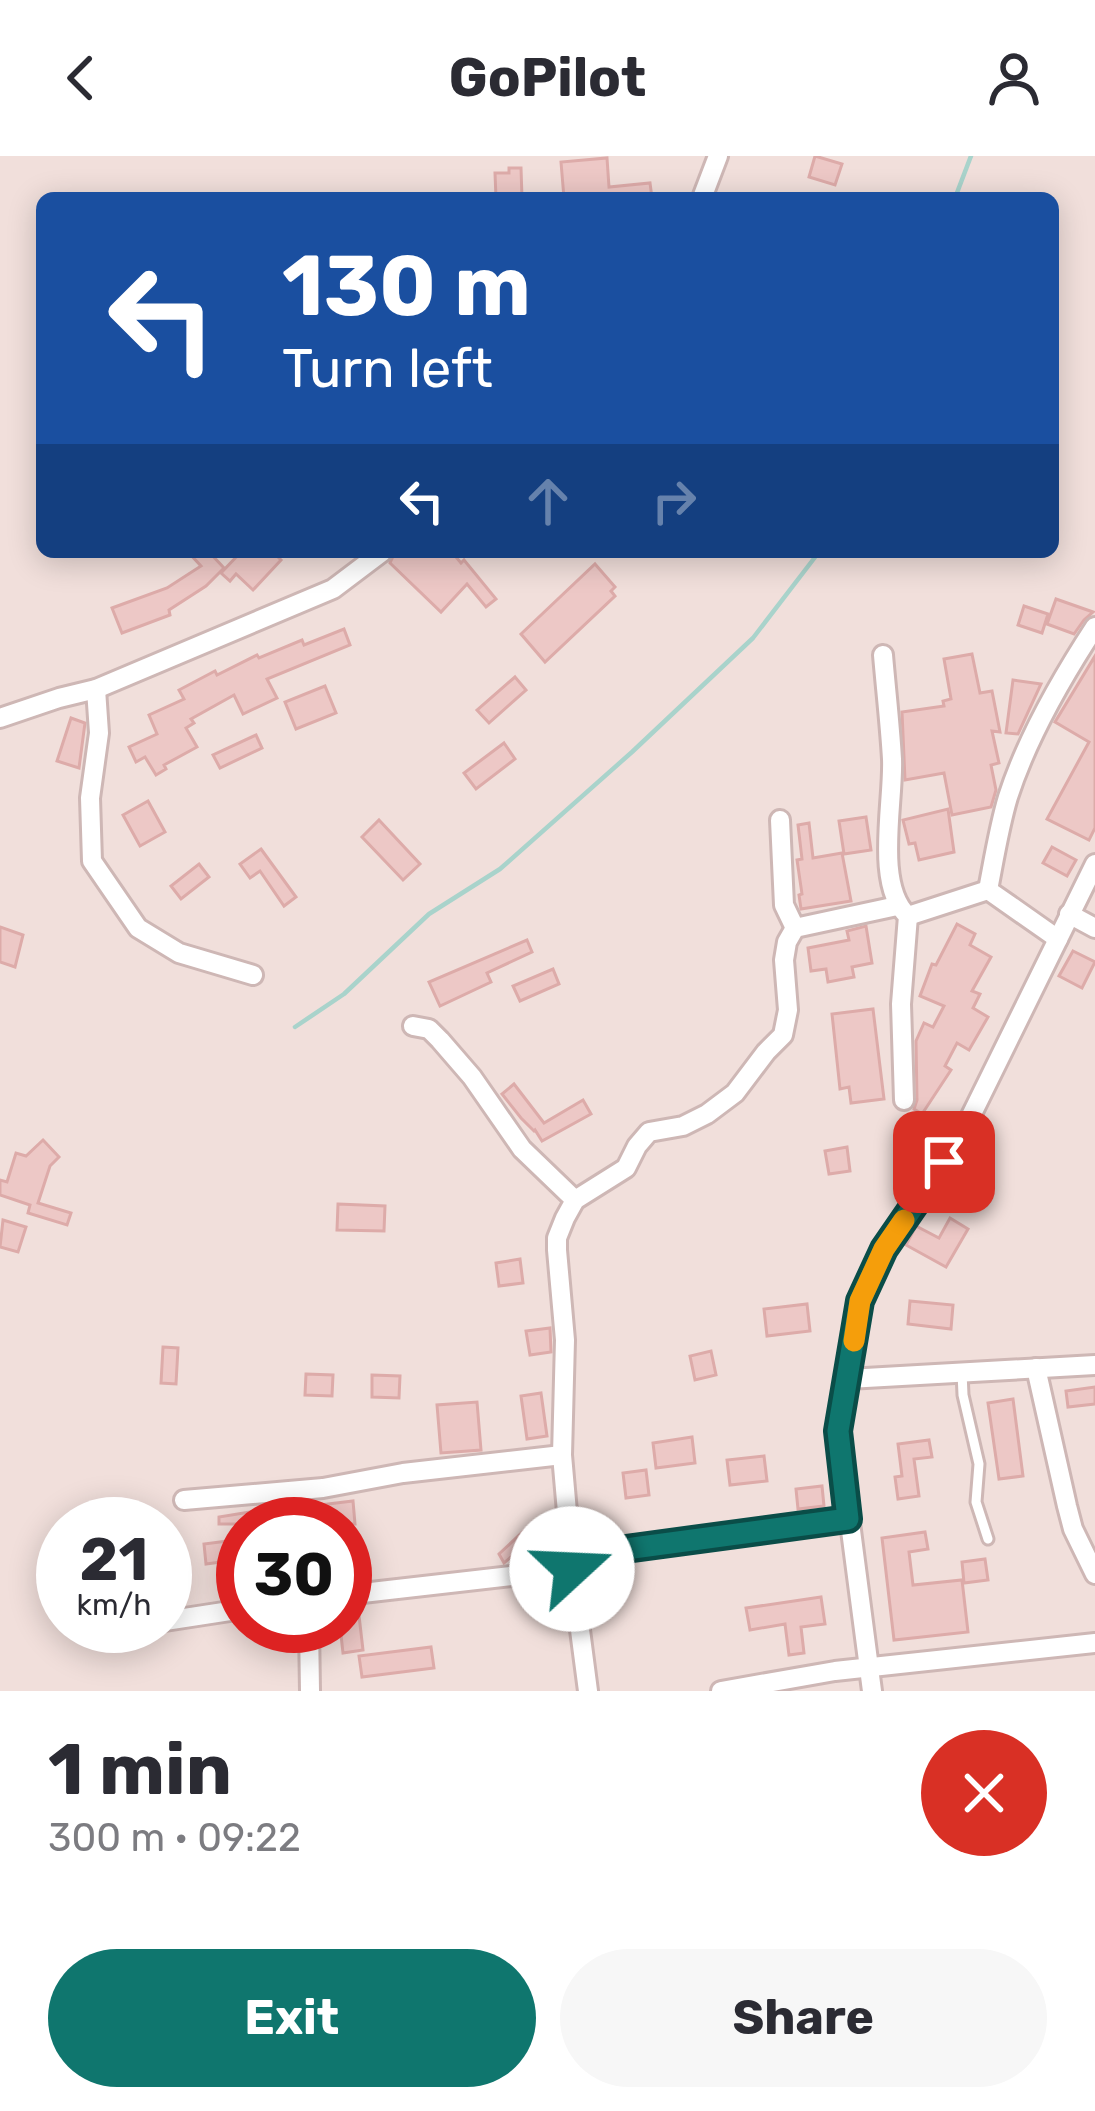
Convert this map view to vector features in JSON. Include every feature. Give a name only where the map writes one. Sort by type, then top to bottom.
[{"type":"street","points":[[704,192],[718,156]]},
{"type":"street","points":[[0,718],[96,689],[333,589],[374,558]]},
{"type":"street","points":[[988,890],[1008,798],[1021,762],[1095,627]]},
{"type":"street","points":[[883,655],[892,765],[888,857],[902,911],[904,1100]]},
{"type":"street","points":[[96,689],[99,733],[90,798],[92,861],[138,928],[178,953],[253,975]]},
{"type":"street","points":[[780,820],[784,905],[795,928]]},
{"type":"street","points":[[872,1691],[838,1431],[860,1301],[884,1249],[963,1132],[1095,864]]},
{"type":"street","points":[[795,928],[902,911],[988,890],[1058,939]]},
{"type":"street","points":[[1069,914],[1095,928]]},
{"type":"street","points":[[588,1691],[562,1455],[565,1340],[557,1238],[575,1201],[626,1168],[649,1132],[683,1126],[735,1093],[783,1035],[788,1010],[784,960],[795,928]]},
{"type":"street","points":[[413,1026],[429,1029],[440,1040],[522,1149],[575,1201]]},
{"type":"street","points":[[848,1379],[1095,1365]]},
{"type":"street","points":[[1036,1368],[1073,1529],[1095,1574]]},
{"type":"street","points":[[192,1499],[323,1488],[404,1473],[562,1455]]},
{"type":"street","points":[[372,1592],[572,1569],[596,1553],[848,1519]]},
{"type":"street","points":[[722,1691],[836,1671],[1095,1643]]},
{"type":"street","points":[[310,1653],[310,1691]]},
{"type":"lane","points":[[962,1372],[979,1464],[976,1502],[988,1539]]},
{"type":"shaded area","points":[[0,156],[1095,156],[1095,1691],[0,1691]]},
{"type":"building","points":[[815,156],[842,164],[835,185],[809,177]]},
{"type":"building","points":[[607,158],[609,187],[650,183],[651,192],[564,192],[561,162]]},
{"type":"building","points":[[509,168],[521,168],[522,192],[496,192],[495,173],[509,173]]},
{"type":"building","points":[[194,558],[215,558],[224,568],[169,610],[170,615],[122,633],[112,608],[167,588],[201,566]]},
{"type":"building","points":[[235,558],[281,560],[253,590],[236,574],[230,581],[221,573]]},
{"type":"building","points":[[392,558],[464,560],[496,599],[486,607],[467,584],[441,612],[390,563]]},
{"type":"building","points":[[595,564],[615,587],[611,591],[615,596],[545,662],[521,634]]},
{"type":"building","points":[[1056,599],[1093,612],[1074,634],[1047,624]]},
{"type":"building","points":[[1024,606],[1048,614],[1042,633],[1018,625]]},
{"type":"building","points":[[344,629],[350,645],[267,679],[277,698],[243,714],[234,695],[191,719],[194,723],[186,728],[197,747],[164,765],[166,769],[156,775],[145,757],[136,762],[129,747],[157,734],[149,715],[184,699],[179,690],[257,655],[302,640],[304,645]]},
{"type":"building","points":[[972,654],[980,693],[992,691],[1000,732],[992,731],[999,763],[991,765],[996,790],[991,807],[952,815],[944,773],[905,780],[902,712],[944,706],[943,701],[951,699],[944,659]]},
{"type":"building","points":[[1095,656],[1095,828],[1089,840],[1047,819],[1089,742],[1055,722]]},
{"type":"building","points":[[515,677],[526,690],[489,723],[477,710]]},
{"type":"building","points":[[1013,680],[1041,684],[1018,734],[1006,733]]},
{"type":"building","points":[[325,686],[336,713],[296,729],[285,702]]},
{"type":"building","points":[[71,718],[85,723],[79,768],[57,761]]},
{"type":"building","points":[[256,735],[262,748],[220,768],[213,755]]},
{"type":"building","points":[[504,743],[515,759],[476,789],[464,773]]},
{"type":"building","points":[[148,801],[165,832],[140,846],[123,815]]},
{"type":"building","points":[[948,809],[954,852],[919,860],[903,820]]},
{"type":"building","points":[[866,817],[871,850],[844,854],[839,821]]},
{"type":"building","points":[[379,820],[420,864],[403,880],[362,837]]},
{"type":"building","points":[[809,823],[813,858],[842,853],[851,901],[801,909],[798,825]]},
{"type":"building","points":[[1052,847],[1076,860],[1067,876],[1043,863]]},
{"type":"building","points":[[261,849],[296,897],[284,906],[260,871],[250,878],[240,864]]},
{"type":"building","points":[[199,864],[209,877],[181,899],[171,886]]},
{"type":"building","points":[[957,924],[975,934],[970,945],[991,957],[972,991],[980,994],[973,1008],[988,1017],[969,1050],[957,1043],[945,1066],[951,1070],[922,1114],[914,1109],[916,1041],[924,1023],[933,1027],[944,1006],[920,996],[932,964],[936,965]]},
{"type":"building","points":[[866,926],[872,963],[852,967],[854,977],[828,982],[826,969],[811,971],[808,948],[849,940],[847,931]]},
{"type":"building","points":[[0,927],[23,935],[15,967],[0,962]]},
{"type":"building","points":[[527,940],[532,952],[487,973],[491,982],[440,1006],[429,982]]},
{"type":"building","points":[[1073,951],[1095,962],[1082,988],[1059,976]]},
{"type":"building","points":[[553,969],[559,984],[520,1001],[513,986]]},
{"type":"building","points":[[873,1009],[884,1099],[851,1103],[849,1087],[840,1089],[832,1014]]},
{"type":"building","points":[[514,1084],[544,1123],[583,1100],[591,1114],[542,1141],[502,1094]]},
{"type":"building","points":[[43,1140],[59,1157],[50,1166],[38,1203],[71,1213],[67,1225],[28,1213],[30,1205],[0,1195],[0,1180],[7,1182],[16,1153],[26,1156]]},
{"type":"building","points":[[847,1147],[850,1171],[829,1174],[825,1151]]},
{"type":"building","points":[[338,1204],[385,1206],[384,1231],[337,1230]]},
{"type":"building","points":[[950,1218],[968,1229],[946,1267],[906,1245],[916,1226],[939,1238]]},
{"type":"building","points":[[3,1220],[26,1227],[18,1252],[0,1247]]},
{"type":"building","points":[[520,1259],[523,1283],[499,1286],[496,1263]]},
{"type":"building","points":[[910,1301],[953,1305],[951,1329],[908,1324]]},
{"type":"building","points":[[807,1304],[810,1331],[767,1336],[764,1309]]},
{"type":"building","points":[[550,1328],[551,1352],[530,1355],[526,1331]]},
{"type":"building","points":[[163,1347],[178,1348],[176,1384],[161,1383]]},
{"type":"building","points":[[711,1351],[716,1375],[695,1380],[690,1356]]},
{"type":"building","points":[[306,1374],[333,1375],[332,1396],[305,1395]]},
{"type":"building","points":[[372,1375],[400,1376],[399,1398],[372,1397]]},
{"type":"building","points":[[1095,1387],[1095,1404],[1068,1407],[1066,1391]]},
{"type":"building","points":[[541,1393],[547,1436],[527,1439],[521,1396]]},
{"type":"building","points":[[1013,1399],[1023,1476],[999,1479],[988,1403]]},
{"type":"building","points":[[477,1402],[481,1450],[441,1453],[437,1405]]},
{"type":"building","points":[[692,1437],[695,1463],[656,1468],[653,1443]]},
{"type":"building","points":[[929,1440],[932,1457],[914,1459],[919,1496],[898,1499],[895,1477],[902,1476],[898,1444]]},
{"type":"building","points":[[764,1456],[767,1481],[730,1485],[727,1460]]},
{"type":"building","points":[[646,1470],[649,1495],[626,1498],[623,1473]]},
{"type":"building","points":[[822,1486],[824,1506],[798,1509],[796,1489]]},
{"type":"building","points":[[530,1525],[538,1534],[504,1563],[499,1554]]},
{"type":"building","points":[[925,1532],[928,1549],[909,1552],[913,1585],[962,1580],[968,1632],[894,1640],[882,1538]]},
{"type":"building","points":[[216,1542],[216,1563],[206,1564],[204,1544]]},
{"type":"building","points":[[985,1559],[988,1580],[964,1583],[962,1562]]},
{"type":"building","points":[[821,1597],[825,1624],[801,1627],[804,1653],[789,1655],[785,1624],[750,1630],[746,1608]]},
{"type":"building","points":[[431,1647],[434,1668],[362,1677],[359,1656]]},
{"type":"waterway","points":[[957,192],[971,156]]},
{"type":"waterway","points":[[295,1027],[344,994],[429,914],[500,869],[632,752],[753,638],[814,558]]},
{"type":"slow traffic","points":[[854,1341],[860,1301],[884,1249],[904,1220]]},
{"type":"route","points":[[572,1569],[596,1553],[848,1519],[838,1431],[860,1301],[884,1249],[944,1162]]}]
